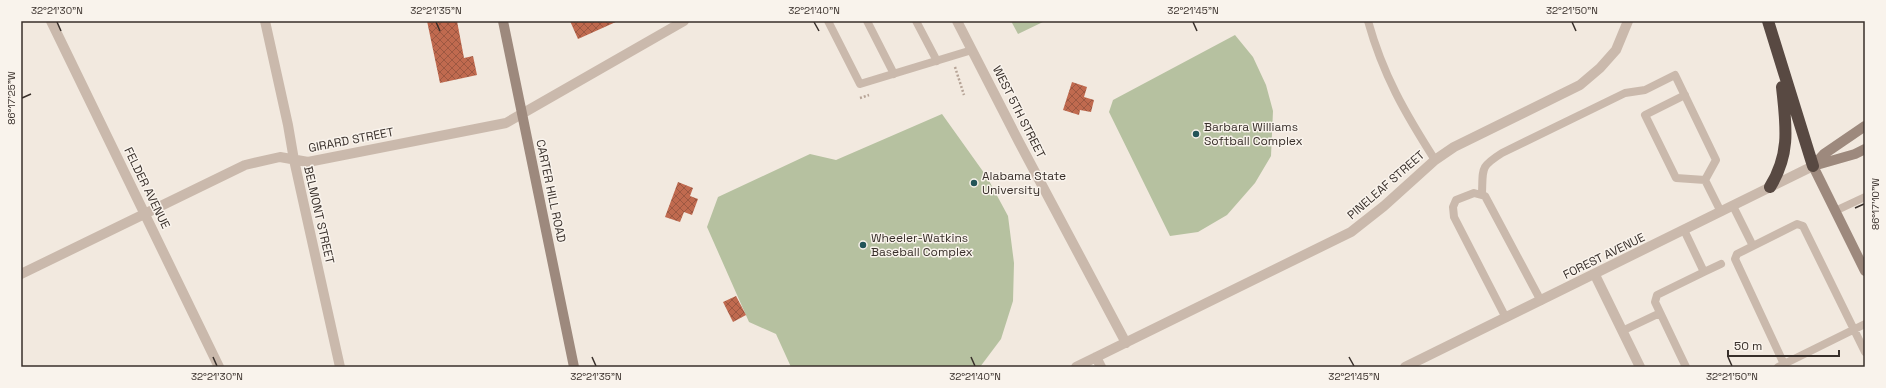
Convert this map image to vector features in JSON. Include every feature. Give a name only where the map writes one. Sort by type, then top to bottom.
[{"type":"highway","points":[[1768,21],[1813,166]]},
{"type":"highway","points":[[1770,187],[1776,178],[1784,155],[1787,130],[1778,56]]},
{"type":"main road","name":"CARTER HILL ROAD","points":[[503,21],[574,367]]},
{"type":"main road","name":"FOREST AVENUE","points":[[1813,166],[1824,154],[1865,126]]},
{"type":"main road","name":"FOREST AVENUE","points":[[1813,166],[1854,154],[1865,149]]},
{"type":"main road","points":[[1813,166],[1865,271]]},
{"type":"street","name":"FELDER AVENUE","points":[[51,21],[219,367]]},
{"type":"street","name":"BELMONT STREET","points":[[265,21],[340,367]]},
{"type":"street","name":"GIRARD STREET","points":[[21,274],[245,165],[280,157],[308,162],[506,123],[684,21]]},
{"type":"street","name":"WEST 5TH STREET","points":[[957,21],[1126,342]]},
{"type":"street","name":"PINELEAF STREET","points":[[1076,367],[1351,232],[1384,206],[1434,160],[1454,147],[1580,85],[1600,68],[1616,50],[1628,21]]},
{"type":"street","name":"FOREST AVENUE","points":[[1405,367],[1595,275],[1813,166]]},
{"type":"street","points":[[1595,275],[1640,367]]},
{"type":"street","points":[[1096,357],[1101,367]]},
{"type":"lane","points":[[828,21],[860,84],[972,50]]},
{"type":"lane","points":[[867,21],[894,74]]},
{"type":"lane","points":[[916,21],[937,61]]},
{"type":"lane","points":[[1368,21],[1382,67],[1406,115],[1434,160]]},
{"type":"lane","points":[[1541,301],[1482,193],[1482,170],[1486,163],[1502,153],[1625,93],[1645,90],[1675,74],[1716,160],[1705,180]]},
{"type":"lane","points":[[1685,95],[1645,115],[1676,178],[1705,180]]},
{"type":"lane","points":[[1705,180],[1721,212]]},
{"type":"lane","points":[[1482,193],[1474,193],[1456,200],[1453,207],[1454,217],[1506,318]]},
{"type":"lane","points":[[1835,211],[1865,196]]},
{"type":"lane","points":[[1733,206],[1753,246]]},
{"type":"lane","points":[[1865,324],[1854,330],[1781,365],[1735,259],[1737,254],[1797,224],[1803,226],[1854,330],[1865,352]]},
{"type":"lane","points":[[1684,230],[1704,272]]},
{"type":"lane","points":[[1686,367],[1655,302],[1657,295],[1721,264]]},
{"type":"lane","points":[[1622,331],[1660,313]]},
{"type":"lane","points":[[1794,359],[1798,367]]},
{"type":"path","points":[[947,69],[954,66],[964,95]]},
{"type":"path","points":[[860,98],[874,93]]},
{"type":"green space","points":[[1011,21],[1045,21],[1018,34]]},
{"type":"green space","name":"Barbara Williams Softball Complex","points":[[1235,35],[1253,57],[1266,85],[1273,111],[1271,156],[1255,183],[1227,215],[1198,232],[1170,236],[1109,112],[1113,100]]},
{"type":"green space","name":"Wheeler-Watkins Baseball Complex","points":[[942,114],[987,177],[1008,216],[1014,263],[1013,301],[1001,339],[980,367],[791,367],[776,334],[749,322],[707,227],[718,197],[810,154],[836,160]]},
{"type":"building","points":[[427,21],[457,21],[464,58],[473,56],[477,75],[440,83]]},
{"type":"building","points":[[570,21],[618,21],[578,39]]},
{"type":"building","points":[[1072,82],[1087,87],[1084,97],[1094,100],[1091,112],[1080,110],[1079,115],[1063,110]]},
{"type":"building","points":[[678,182],[693,188],[690,196],[698,199],[692,215],[684,212],[680,222],[665,217]]},
{"type":"building","points":[[736,296],[746,315],[733,322],[723,302]]},
{"type":"place","name":"Barbara Williams Softball Complex","points":[[1196,134]]},
{"type":"place","name":"Alabama State University","points":[[974,183]]},
{"type":"place","name":"Wheeler-Watkins Baseball Complex","points":[[863,245]]}]
